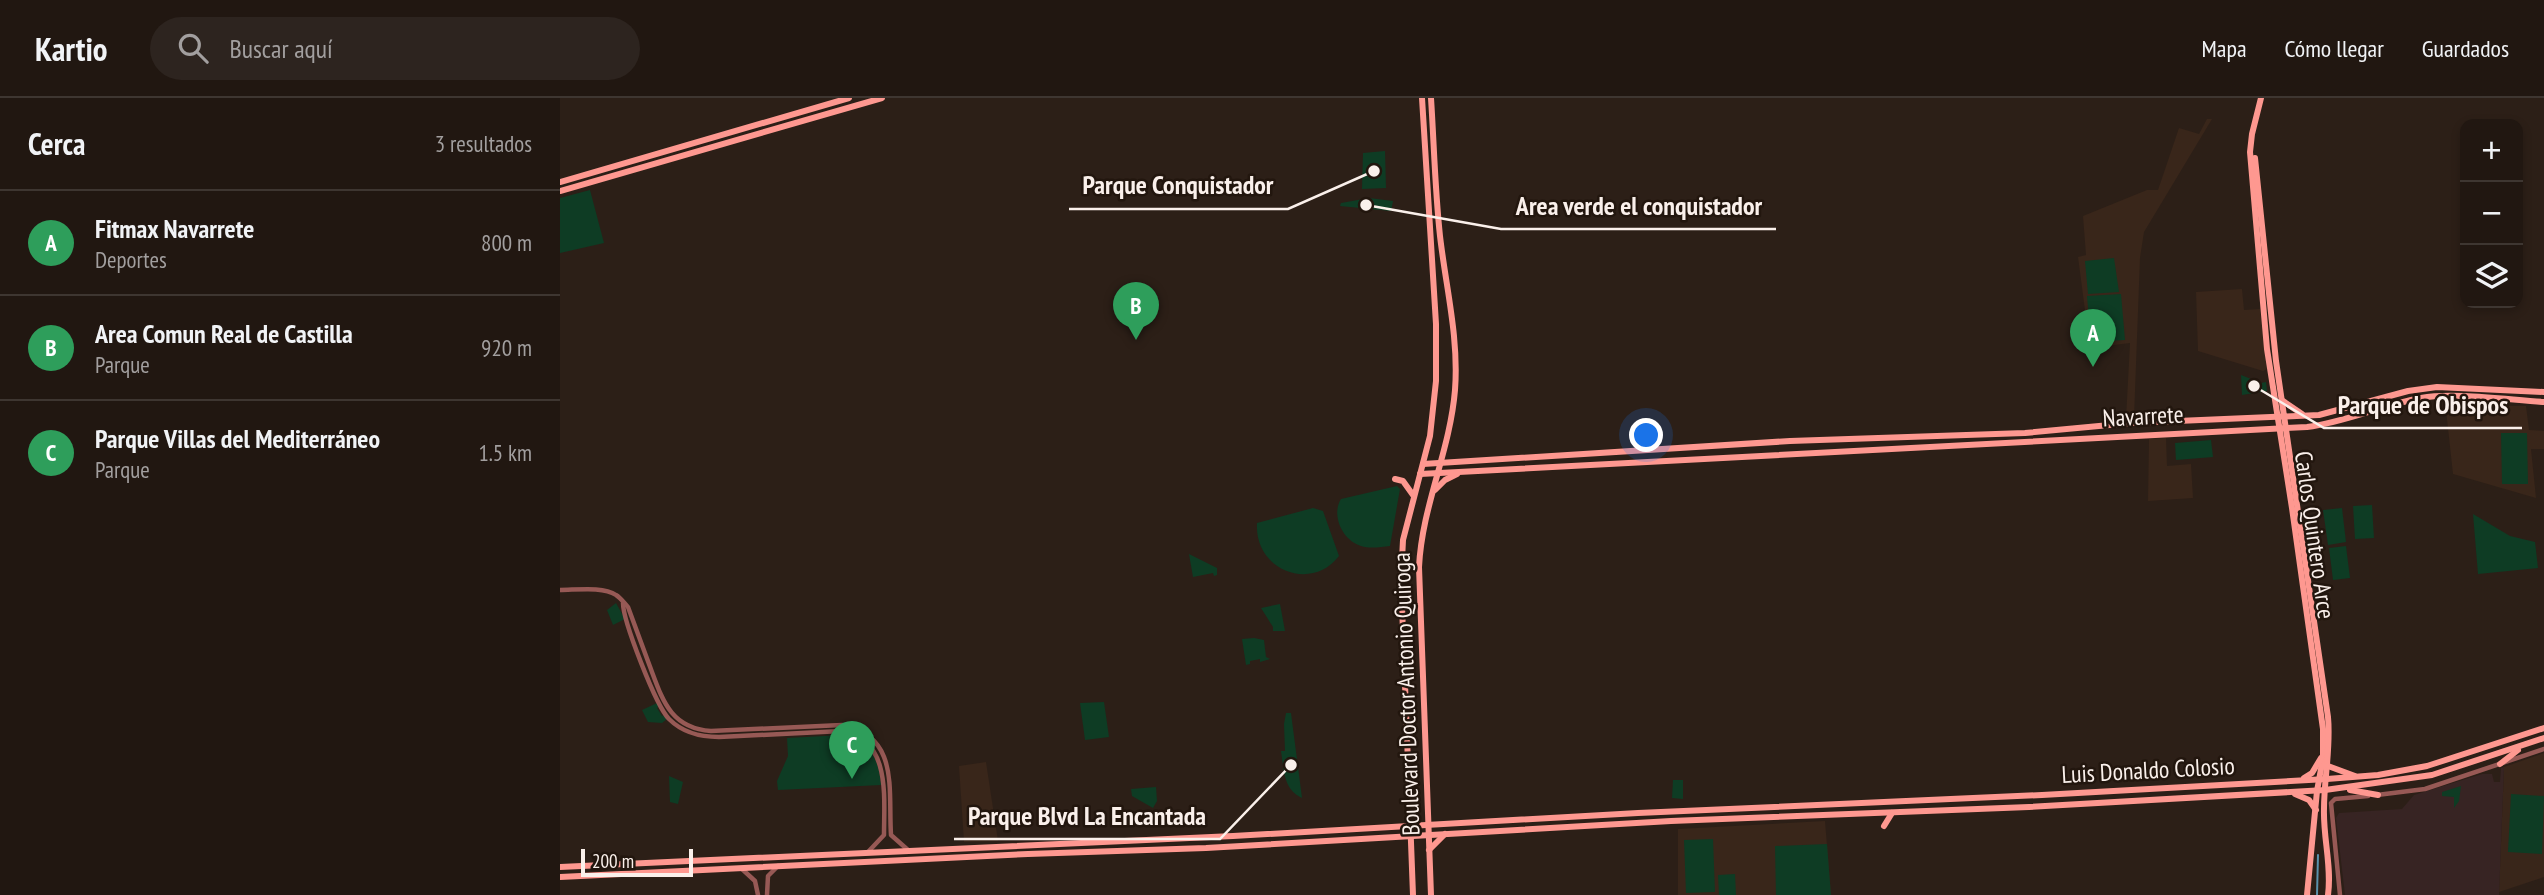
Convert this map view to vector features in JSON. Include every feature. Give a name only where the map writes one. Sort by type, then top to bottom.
[{"type":"main road","points":[[560,186],[582,175],[849,98]]},
{"type":"main road","points":[[850,107],[869,98]]},
{"type":"main road","points":[[560,186],[605,178],[882,98]]},
{"type":"main road","name":"Boulevard Doctor Antonio Quiroga","points":[[1413,895],[1401,579],[1403,540],[1423,464],[1435,400],[1437,355],[1422,98]]},
{"type":"main road","name":"Boulevard Doctor Antonio Quiroga","points":[[1431,98],[1440,238],[1455,357],[1455,389],[1446,446],[1423,529],[1419,567],[1431,895]]},
{"type":"main road","name":"Carlos Quintero Arce","points":[[2264,98],[2255,138],[2255,158],[2276,361],[2283,401],[2282,416]]},
{"type":"main road","name":"Carlos Quintero Arce","points":[[2264,98],[2251,137],[2251,165],[2267,349],[2284,427],[2324,749],[2323,780],[2316,810],[2307,895]]},
{"type":"main road","points":[[1424,151],[1432,153],[1435,175]]},
{"type":"main road","points":[[605,178],[609,172],[642,162],[646,157]]},
{"type":"main road","points":[[2440,387],[2441,397]]},
{"type":"main road","name":"Navarrete","points":[[1423,464],[1741,444],[2035,432],[2131,423],[2304,415],[2330,412],[2408,391],[2440,387],[2544,392]]},
{"type":"main road","name":"Navarrete","points":[[1420,474],[2306,427],[2336,423],[2412,400],[2441,397],[2544,402]]},
{"type":"main road","points":[[2283,401],[2304,415]]},
{"type":"main road","name":"Carlos Quintero Arce","points":[[2284,427],[2289,445],[2328,723],[2328,766],[2323,780]]},
{"type":"main road","points":[[2289,445],[2295,433],[2306,427]]},
{"type":"main road","points":[[1446,446],[1452,457],[1465,461]]},
{"type":"main road","points":[[1432,494],[1445,480],[1458,472],[1453,468],[1457,462]]},
{"type":"main road","points":[[1395,479],[1403,481],[1413,495]]},
{"type":"main road","points":[[2292,508],[2296,510],[2301,531]]},
{"type":"main road","points":[[2296,540],[2302,562],[2306,564]]},
{"type":"main road","points":[[2319,655],[2314,671],[2322,679]]},
{"type":"main road","name":"Luis Donaldo Colosio","points":[[1542,819],[2323,780],[2427,766],[2544,728]]},
{"type":"main road","name":"Luis Donaldo Colosio","points":[[1187,849],[1671,821],[2029,807],[2321,791],[2432,775],[2544,738]]},
{"type":"main road","points":[[2500,764],[2527,744]]},
{"type":"main road","points":[[2296,781],[2312,773],[2324,749]]},
{"type":"main road","points":[[2328,766],[2356,777]]},
{"type":"main road","points":[[2180,799],[2178,793],[2182,787]]},
{"type":"main road","points":[[2338,789],[2378,795]]},
{"type":"main road","name":"Carlos Quintero Arce","points":[[2321,791],[2330,874],[2329,895]]},
{"type":"main road","points":[[2290,792],[2305,797],[2316,810]]},
{"type":"main road","points":[[2029,807],[2039,803],[2042,795]]},
{"type":"main road","points":[[1815,816],[1816,811],[1829,804]]},
{"type":"main road","points":[[1792,817],[1803,812],[1805,806]]},
{"type":"main road","points":[[1396,826],[1410,808]]},
{"type":"main road","points":[[1428,811],[1434,820],[1445,824]]},
{"type":"main road","points":[[1671,821],[1677,818],[1679,813]]},
{"type":"main road","points":[[1884,826],[1892,813]]},
{"type":"main road","points":[[1577,828],[1580,820],[1591,816]]},
{"type":"main road","points":[[560,867],[1542,819]]},
{"type":"main road","points":[[1503,832],[1508,824],[1542,819]]},
{"type":"main road","points":[[1251,846],[1254,839],[1272,834]]},
{"type":"main road","points":[[1429,850],[1445,834]]},
{"type":"main road","points":[[560,877],[1187,849],[1231,844],[1233,836]]},
{"type":"main road","points":[[2326,836],[2334,846]]},
{"type":"main road","points":[[1393,838],[1403,841],[1411,849]]},
{"type":"main road","points":[[819,854],[820,864]]},
{"type":"street","points":[[560,590],[603,591],[620,599],[628,607],[663,701],[673,715],[693,728],[711,731],[834,726],[859,730],[877,743],[885,756],[888,772],[887,820],[884,835],[868,852]]},
{"type":"street","points":[[2340,895],[2331,803],[2335,799],[2419,790],[2544,748]]},
{"type":"street","points":[[887,820],[891,835],[908,850]]},
{"type":"street","points":[[884,835],[891,835]]},
{"type":"street","points":[[767,895],[768,876],[778,866]]},
{"type":"street","points":[[741,868],[755,881],[758,895]]},
{"type":"shaded area","points":[[2207,119],[2212,119],[2144,232],[2140,258],[2134,418],[2126,419],[2130,343],[2090,348],[2078,257],[2086,255],[2083,216],[2147,190],[2158,190],[2179,128],[2199,134]]},
{"type":"shaded area","points":[[2242,289],[2244,310],[2260,309],[2267,369],[2263,371],[2198,351],[2196,292]]},
{"type":"shaded area","points":[[2445,401],[2468,403],[2471,408],[2501,410],[2505,406],[2526,406],[2529,430],[2544,431],[2544,449],[2531,449],[2536,498],[2453,474]]},
{"type":"shaded area","points":[[2166,438],[2167,466],[2191,464],[2193,498],[2148,501],[2149,439]]},
{"type":"shaded area","points":[[2544,753],[2544,877],[2499,892],[2504,767]]},
{"type":"shaded area","points":[[986,762],[998,841],[964,842],[959,766]]},
{"type":"shaded area","points":[[2504,767],[2499,895],[2345,895],[2336,818],[2339,813],[2402,809],[2414,795],[2482,774],[2492,774],[2494,782],[2500,782],[2501,768]]},
{"type":"shaded area","points":[[1825,821],[1831,895],[1678,895],[1678,829]]},
{"type":"green space","points":[[1385,151],[1386,188],[1362,189],[1363,153]]},
{"type":"green space","points":[[590,190],[604,243],[560,253],[560,198]]},
{"type":"green space","points":[[1369,198],[1393,201],[1391,211],[1340,206],[1341,203]]},
{"type":"green space","points":[[2114,258],[2119,292],[2088,294],[2085,261]]},
{"type":"green space","points":[[2121,294],[2125,340],[2091,342],[2087,296]]},
{"type":"green space","points":[[2241,375],[2261,383],[2266,382],[2267,391],[2242,395]]},
{"type":"green space","points":[[2501,433],[2527,433],[2528,484],[2502,484]]},
{"type":"green space","points":[[2211,440],[2213,457],[2176,460],[2175,443]]},
{"type":"green space","points":[[1397,486],[1400,489],[1390,546],[1364,547],[1348,538],[1338,519],[1341,499]]},
{"type":"green space","points":[[2372,505],[2374,538],[2355,539],[2353,506]]},
{"type":"green space","points":[[1313,508],[1323,511],[1339,556],[1328,567],[1314,573],[1287,571],[1275,564],[1265,553],[1259,540],[1257,523]]},
{"type":"green space","points":[[2342,508],[2346,542],[2328,545],[2323,510]]},
{"type":"green space","points":[[2473,514],[2510,536],[2535,542],[2538,568],[2478,574]]},
{"type":"green space","points":[[2346,546],[2350,578],[2333,580],[2329,548]]},
{"type":"green space","points":[[1189,554],[1217,568],[1217,575],[1214,576],[1213,573],[1193,577]]},
{"type":"green space","points":[[616,603],[625,619],[613,625],[607,610]]},
{"type":"green space","points":[[1280,604],[1285,631],[1273,631],[1261,608]]},
{"type":"green space","points":[[1242,639],[1264,640],[1266,657],[1270,659],[1250,661],[1250,664],[1246,665]]},
{"type":"green space","points":[[1104,702],[1109,737],[1085,740],[1080,703]]},
{"type":"green space","points":[[657,703],[662,716],[667,719],[662,723],[648,722],[642,710]]},
{"type":"green space","points":[[1286,713],[1291,713],[1302,798],[1291,790],[1284,772],[1281,751],[1285,751]]},
{"type":"green space","points":[[843,735],[860,740],[871,751],[878,767],[881,785],[778,790],[777,781],[788,756],[787,738]]},
{"type":"green space","points":[[669,776],[683,782],[678,804],[670,802]]},
{"type":"green space","points":[[1673,780],[1683,780],[1683,799],[1672,798]]},
{"type":"green space","points":[[2461,786],[2459,801],[2454,808],[2454,797],[2442,796],[2442,792]]},
{"type":"green space","points":[[1156,787],[1157,801],[1153,808],[1132,796],[1131,789]]},
{"type":"green space","points":[[2511,794],[2544,796],[2542,854],[2508,852]]},
{"type":"green space","points":[[1713,839],[1715,892],[1686,893],[1684,840]]},
{"type":"green space","points":[[1827,844],[1831,895],[1776,895],[1775,846]]},
{"type":"green space","points":[[1735,874],[1736,895],[1719,895],[1718,875]]},
{"type":"waterway","points":[[2317,895],[2318,855]]},
{"type":"place","name":"Parque Conquistador","points":[[1374,171]]},
{"type":"place","name":"Area verde el conquistador","points":[[1366,205]]},
{"type":"place","name":"Area Comun Real de Castilla","points":[[1136,340]]},
{"type":"place","name":"Fitmax Navarrete","points":[[2093,367]]},
{"type":"place","name":"Parque de Obispos","points":[[2254,386]]},
{"type":"place","name":"Parque Blvd La Encantada","points":[[1291,765]]},
{"type":"place","name":"Parque Villas del Mediterráneo","points":[[852,779]]}]
